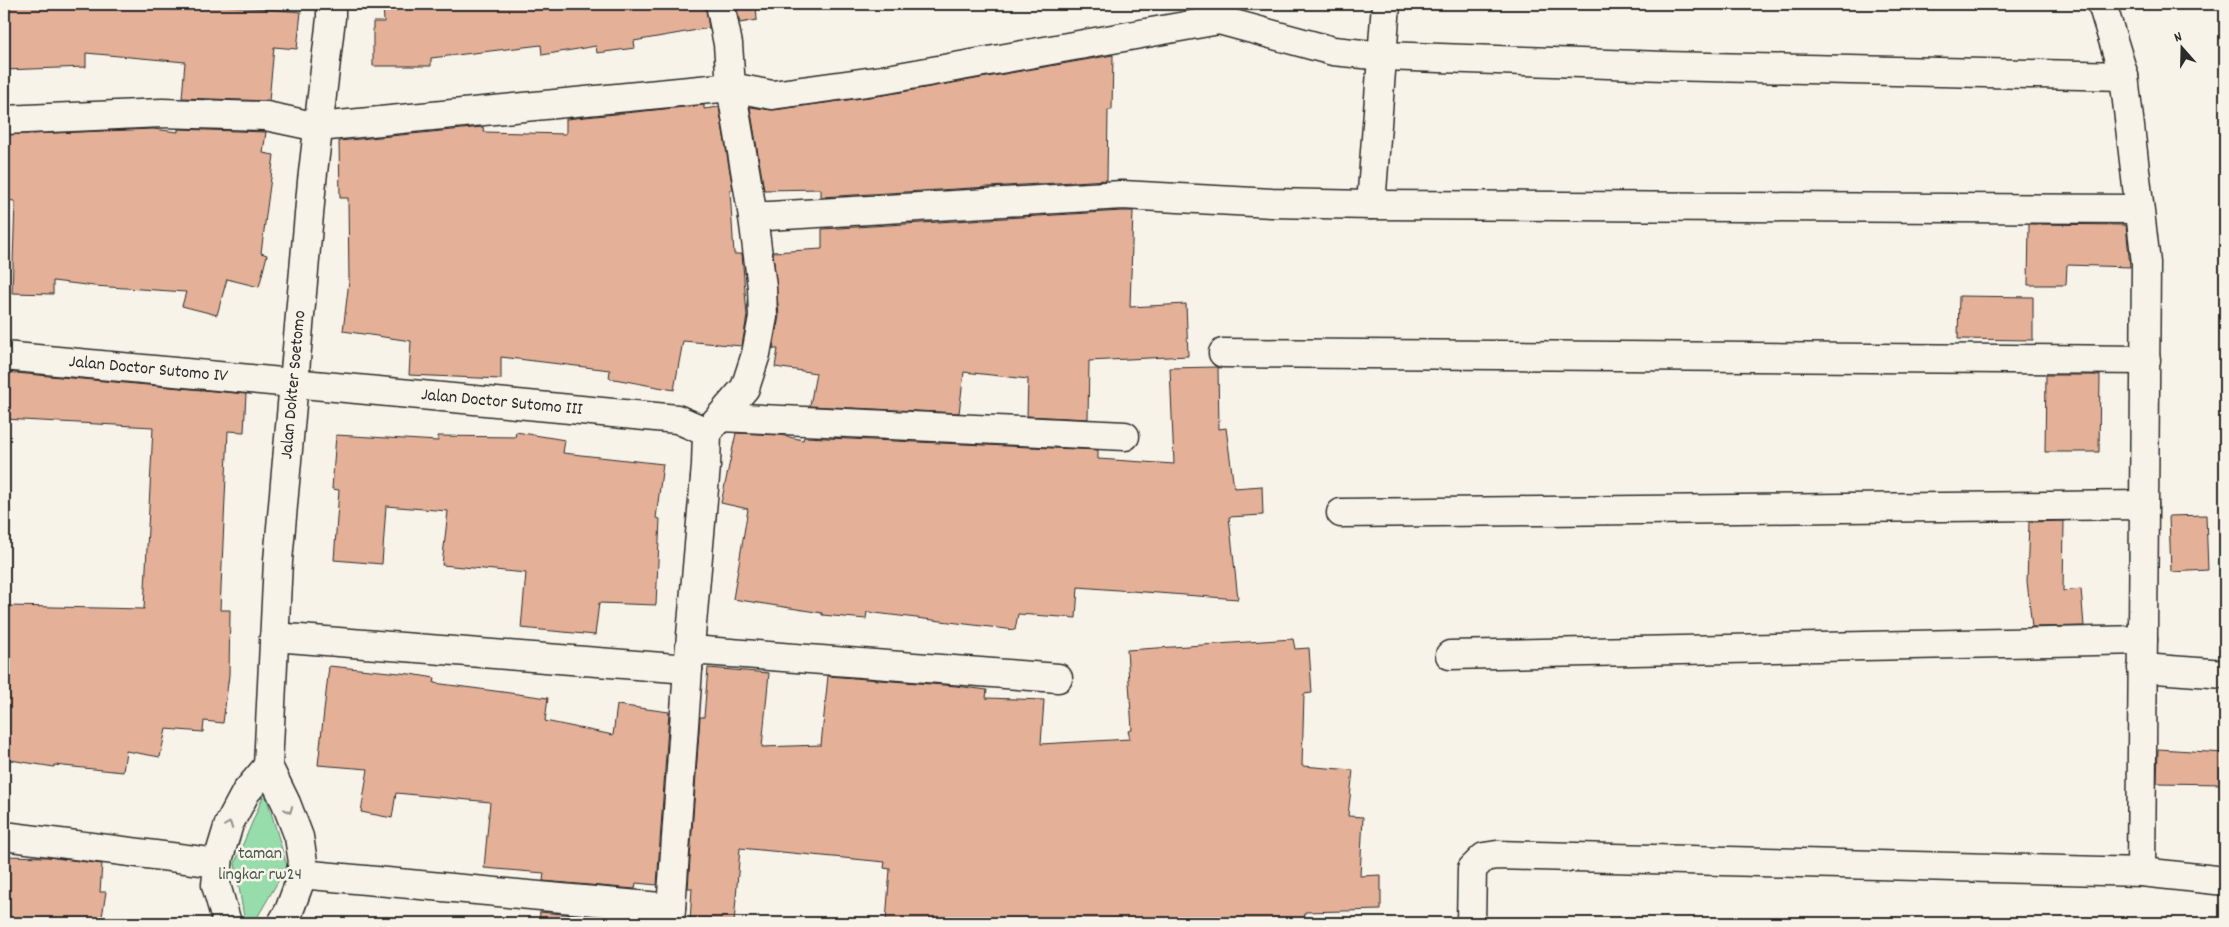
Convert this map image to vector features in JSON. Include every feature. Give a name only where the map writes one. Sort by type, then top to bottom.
[{"type":"street","name":"Jalan Dokter Soetomo","points":[[282,923],[289,911],[303,862],[299,837],[286,803],[268,766],[278,561],[331,4]]},
{"type":"street","points":[[300,874],[670,916],[689,659],[706,466],[714,425],[745,388],[756,354],[764,317],[753,217],[732,87],[728,44],[720,4]]},
{"type":"street","points":[[1371,205],[1386,4]]},
{"type":"street","points":[[2102,4],[2124,76],[2146,263],[2141,872]]},
{"type":"street","points":[[4,120],[162,113],[266,116],[318,127],[732,87],[772,95],[882,80],[1219,20],[1333,52],[1383,56],[1664,66],[2124,76]]},
{"type":"street","points":[[753,217],[1122,195],[1272,203],[1371,205],[2140,209]]},
{"type":"street","points":[[1223,353],[2146,360]]},
{"type":"street","name":"Jalan Doctor Sutomo IV","points":[[4,356],[294,385]]},
{"type":"street","name":"Jalan Doctor Sutomo III","points":[[294,385],[678,419],[714,425]]},
{"type":"street","points":[[714,425],[1125,436]]},
{"type":"street","points":[[1341,513],[2144,505]]},
{"type":"street","points":[[274,637],[1058,678]]},
{"type":"street","points":[[1450,656],[2143,640]]},
{"type":"street","points":[[2142,668],[2225,674]]},
{"type":"street","points":[[227,923],[216,885],[218,863],[229,824],[246,792],[268,766]]},
{"type":"street","points":[[4,836],[218,863]]},
{"type":"street","points":[[1471,923],[1472,870],[1484,857],[1498,855],[2141,872],[2225,881]]},
{"type":"green space","name":"taman lingkar rw24","points":[[265,792],[287,866],[254,923],[245,923],[235,863]]},
{"type":"building","points":[[4,4],[207,4],[301,12],[297,49],[274,47],[269,101],[182,98],[185,62],[86,53],[86,67],[4,70]]},
{"type":"building","points":[[383,4],[705,4],[709,28],[634,41],[635,48],[597,53],[596,46],[542,55],[541,45],[431,58],[431,66],[373,66],[373,22],[384,22]]},
{"type":"building","points":[[736,4],[756,4],[757,20],[740,23]]},
{"type":"building","points":[[1113,55],[1112,110],[1108,110],[1107,180],[821,197],[821,189],[764,190],[750,107],[774,110],[884,95]]},
{"type":"building","points":[[704,105],[704,109],[719,107],[733,190],[730,190],[734,254],[742,254],[747,316],[742,346],[683,341],[674,390],[609,378],[610,370],[501,357],[501,379],[409,375],[411,341],[343,331],[349,281],[348,198],[340,198],[339,141],[483,127],[484,132],[566,134],[566,119]]},
{"type":"building","points":[[153,129],[178,132],[178,129],[266,132],[263,153],[274,155],[261,253],[267,255],[259,287],[227,279],[217,315],[182,306],[186,292],[94,286],[53,281],[53,294],[12,293],[15,201],[4,200],[4,135]]},
{"type":"building","points":[[1133,211],[1130,307],[1186,304],[1188,356],[1089,361],[1088,419],[1027,416],[1028,379],[964,372],[959,413],[810,406],[816,373],[775,367],[778,349],[773,349],[779,316],[773,252],[822,249],[822,229]]},
{"type":"building","points":[[2029,224],[2126,225],[2130,267],[2067,265],[2066,285],[2028,285]]},
{"type":"building","points":[[1959,296],[2033,297],[2033,340],[1958,339]]},
{"type":"building","points":[[1218,367],[1219,429],[1226,428],[1234,488],[1262,486],[1263,515],[1229,517],[1238,599],[1078,587],[1076,618],[1018,614],[1015,630],[867,612],[866,619],[822,615],[822,613],[733,599],[748,509],[721,503],[736,433],[780,435],[803,440],[804,437],[1098,450],[1098,459],[1174,464],[1170,368]]},
{"type":"building","points":[[5,372],[246,394],[244,432],[228,431],[220,610],[230,610],[229,675],[223,723],[204,721],[203,732],[166,729],[160,757],[126,751],[123,772],[54,765],[54,767],[4,759],[4,673],[8,645],[9,606],[144,609],[153,427],[4,419]]},
{"type":"building","points":[[2046,375],[2100,375],[2099,452],[2045,452]]},
{"type":"building","points":[[516,432],[565,440],[563,453],[663,464],[656,518],[660,519],[656,605],[599,603],[595,635],[521,628],[526,573],[442,565],[448,511],[386,506],[382,564],[334,560],[339,490],[332,489],[336,435],[438,441],[438,436],[515,437]]},
{"type":"building","points":[[2206,515],[2208,570],[2171,572],[2169,516]]},
{"type":"building","points":[[2064,521],[2063,591],[2081,589],[2084,626],[2032,627],[2027,581],[2029,522]]},
{"type":"building","points":[[1293,639],[1295,649],[1309,648],[1312,693],[1304,694],[1302,766],[1353,770],[1348,816],[1363,817],[1360,876],[1381,875],[1381,910],[1305,912],[1304,923],[1233,923],[1195,917],[1195,922],[1135,920],[1135,923],[912,923],[886,921],[890,869],[884,868],[885,862],[740,848],[734,923],[690,923],[692,888],[688,888],[700,717],[704,717],[708,668],[769,673],[762,747],[821,745],[828,676],[987,690],[986,698],[1044,700],[1041,744],[1130,739],[1128,731],[1132,730],[1127,650]]},
{"type":"building","points":[[329,666],[410,674],[435,678],[434,683],[548,698],[545,721],[613,735],[617,705],[669,712],[657,885],[636,883],[635,889],[543,881],[544,873],[484,868],[490,802],[396,793],[392,818],[361,812],[368,769],[318,765]]},
{"type":"building","points":[[2158,749],[2225,753],[2225,784],[2157,783]]},
{"type":"building","points":[[4,856],[48,857],[102,864],[100,892],[106,892],[101,923],[4,923]]},
{"type":"building","points":[[540,912],[633,920],[633,923],[539,923]]}]
